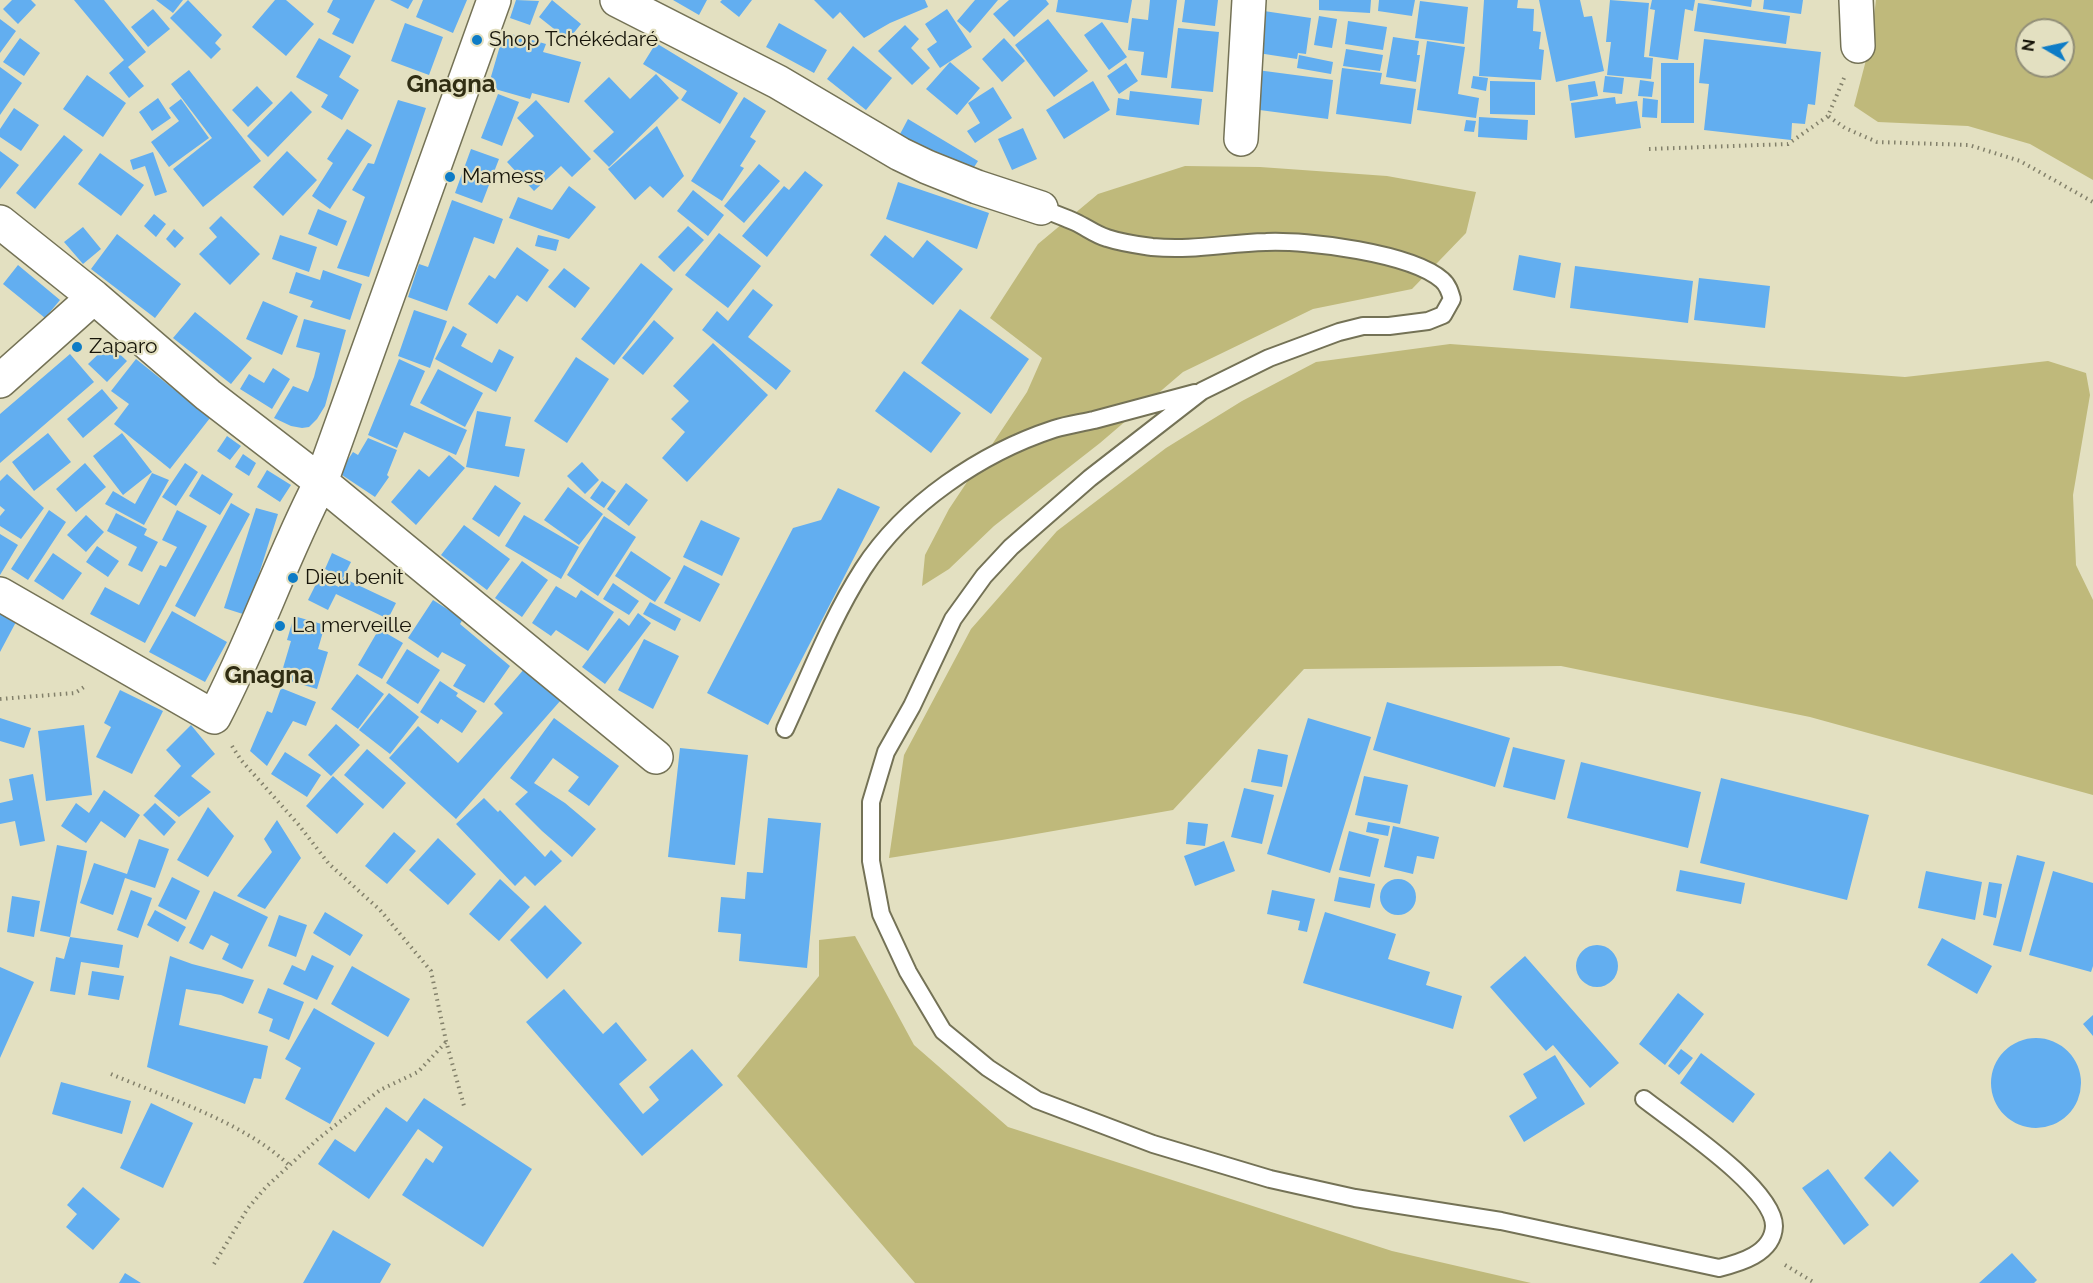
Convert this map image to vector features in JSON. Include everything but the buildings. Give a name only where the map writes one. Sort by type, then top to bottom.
[{"type":"street","points":[[0,594],[214,717],[234,679],[298,526],[321,482],[494,0]]},
{"type":"street","points":[[617,0],[778,82],[900,154],[977,187],[1041,208]]},
{"type":"street","points":[[1241,139],[1249,0]]},
{"type":"street","points":[[1856,0],[1858,46]]},
{"type":"street","points":[[0,222],[94,297],[208,395],[321,482],[656,757]]},
{"type":"street","points":[[0,381],[94,297]]},
{"type":"lane","points":[[1041,208],[1106,238],[1151,247],[1190,249],[1267,242],[1324,244],[1405,261],[1430,271],[1443,281],[1452,299],[1443,315],[1428,321],[1389,326],[1363,326],[1339,332],[1269,358],[1202,391],[1090,478],[1011,547],[984,576],[953,619],[912,706],[886,752],[871,802],[871,861],[881,914],[908,972],[943,1031],[988,1068],[1037,1100],[1153,1144],[1270,1179],[1355,1198],[1501,1221],[1719,1268],[1744,1261],[1761,1250],[1769,1240],[1774,1226],[1768,1208],[1758,1191],[1732,1167],[1644,1099]]},
{"type":"lane","points":[[785,729],[842,606],[864,568],[890,533],[924,499],[963,472],[1024,441],[1055,429],[1202,391]]},
{"type":"path","points":[[1649,149],[1788,144],[1828,116],[1858,46]]},
{"type":"path","points":[[1828,116],[1845,128],[1877,142],[1969,145],[2020,161],[2093,202]]},
{"type":"path","points":[[0,699],[75,693],[122,664]]},
{"type":"path","points":[[214,717],[240,760],[298,824],[330,864],[380,910],[430,971],[464,1106]]},
{"type":"path","points":[[214,1264],[248,1208],[266,1187],[318,1139],[380,1090],[418,1072],[446,1041]]},
{"type":"path","points":[[111,1074],[238,1129],[273,1150],[291,1166]]},
{"type":"shaded area","points":[[1876,0],[2093,0],[2093,180],[2030,144],[1968,126],[1878,122],[1854,106],[1871,41]]},
{"type":"shaded area","points":[[1185,166],[1260,167],[1387,176],[1476,192],[1466,233],[1412,289],[1313,309],[1183,372],[1100,443],[994,526],[949,569],[922,586],[925,555],[949,509],[1027,392],[1042,358],[990,318],[1038,244],[1098,194]]},
{"type":"shaded area","points":[[1450,344],[1905,377],[2048,361],[2086,373],[2090,395],[2073,495],[2076,565],[2093,600],[2093,795],[1810,717],[1561,666],[1304,669],[1173,810],[889,858],[904,755],[971,629],[1057,531],[1166,448],[1242,401],[1316,362]]},
{"type":"shaded area","points":[[855,936],[914,1045],[1008,1127],[1392,1251],[1531,1283],[915,1283],[737,1076],[819,976],[819,940]]},
{"type":"place","name":"Shop Tchékédaré","points":[[477,40]]},
{"type":"place","name":"Mamess","points":[[450,177]]},
{"type":"place","name":"Zaparo","points":[[77,347]]},
{"type":"place","name":"Dieu benit","points":[[293,578]]},
{"type":"place","name":"La merveille","points":[[280,626]]},
{"type":"district","name":"Gnagna","points":[[451,85]]},
{"type":"district","name":"Gnagna","points":[[269,676]]}]
